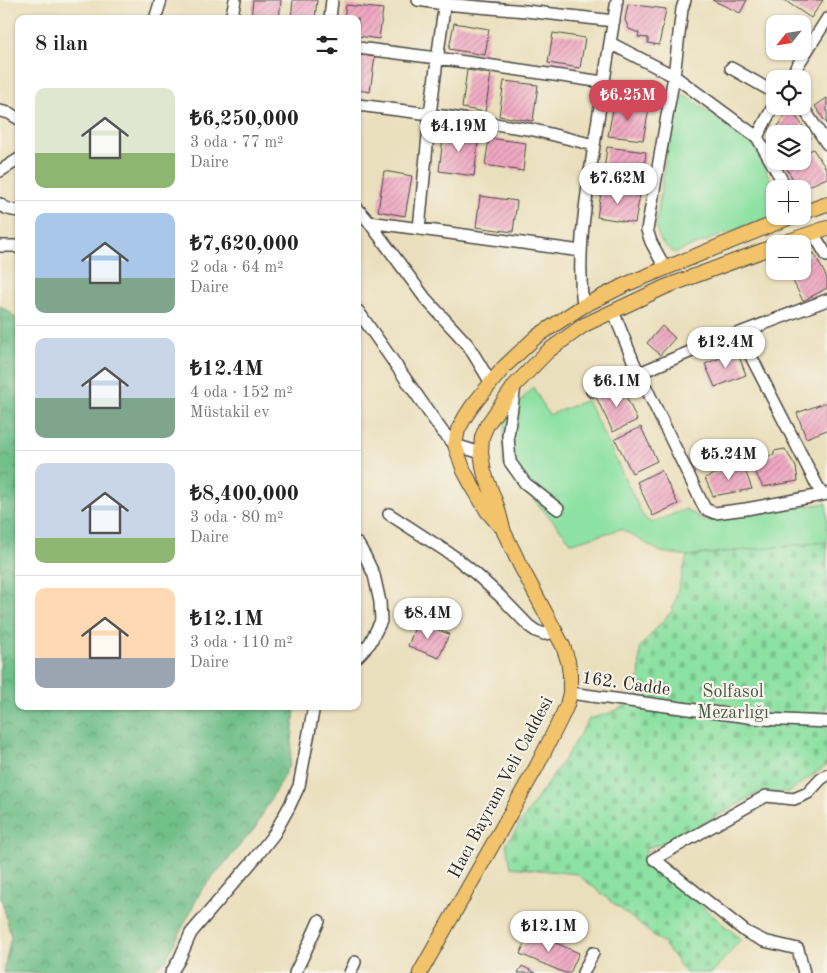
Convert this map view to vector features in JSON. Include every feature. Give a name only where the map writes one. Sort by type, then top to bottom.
[{"type":"main road","points":[[811,210],[827,204]]},
{"type":"main road","points":[[504,532],[487,511],[471,484],[464,471],[455,445],[458,430],[464,417],[504,368],[536,337],[583,306],[627,284],[771,225]]},
{"type":"main road","points":[[805,235],[827,228]]},
{"type":"main road","points":[[504,532],[497,506],[484,472],[481,452],[482,437],[487,425],[515,385],[548,351],[584,325],[665,287],[766,249]]},
{"type":"main road","name":"Hacı Bayram Veli Caddesi","points":[[420,973],[537,766],[562,716],[570,693],[570,674],[564,646],[504,532]]},
{"type":"street","points":[[156,15],[161,0]]},
{"type":"street","points":[[233,15],[235,0]]},
{"type":"street","points":[[330,15],[332,0]]},
{"type":"street","points":[[418,0],[614,22]]},
{"type":"street","points":[[583,306],[580,284],[582,227],[617,0]]},
{"type":"street","points":[[665,268],[651,242],[647,230],[674,76],[682,9],[685,0]]},
{"type":"street","points":[[419,229],[430,114],[445,2]]},
{"type":"street","points":[[795,70],[825,27]]},
{"type":"street","points":[[610,43],[674,76],[758,137],[781,180]]},
{"type":"street","points":[[361,48],[603,82]]},
{"type":"street","points":[[731,68],[766,88]]},
{"type":"street","points":[[361,105],[534,130],[594,145]]},
{"type":"street","points":[[0,111],[15,117]]},
{"type":"street","points":[[758,137],[769,115]]},
{"type":"street","points":[[808,115],[827,144]]},
{"type":"street","points":[[0,172],[15,162]]},
{"type":"street","points":[[0,204],[15,210]]},
{"type":"street","points":[[361,213],[425,298],[468,345],[491,383]]},
{"type":"street","points":[[369,222],[581,251]]},
{"type":"street","points":[[813,232],[827,256]]},
{"type":"street","points":[[0,246],[15,246]]},
{"type":"street","points":[[592,391],[827,300]]},
{"type":"street","points":[[613,311],[639,374],[705,509],[715,513],[824,494],[739,334]]},
{"type":"street","points":[[361,315],[430,416],[455,445],[481,452]]},
{"type":"street","points":[[515,385],[508,436],[510,462],[525,483],[558,509]]},
{"type":"street","points":[[390,514],[455,557],[476,574],[536,631],[544,634],[557,632]]},
{"type":"street","points":[[361,549],[374,576],[380,602],[380,621],[370,643],[361,653]]},
{"type":"street","name":"162. Cadde","points":[[570,693],[763,720],[827,722]]},
{"type":"street","points":[[171,973],[191,933],[274,834],[289,807],[299,786],[313,710]]},
{"type":"street","points":[[804,973],[798,949],[764,941],[746,932],[654,859],[766,796],[794,799],[808,793],[827,775]]},
{"type":"street","points":[[295,973],[319,921]]},
{"type":"street","points":[[583,973],[593,953]]},
{"type":"street","points":[[350,973],[355,962]]},
{"type":"green space","points":[[680,95],[688,97],[754,146],[771,180],[766,180],[766,218],[674,253],[661,240],[656,224],[674,102]]},
{"type":"green space","points":[[0,306],[9,311],[15,318],[15,710],[295,710],[290,764],[255,828],[201,891],[166,960],[148,973],[3,973],[11,937],[0,893]]},
{"type":"green space","points":[[533,387],[549,415],[587,400],[643,516],[651,523],[686,509],[705,521],[827,503],[827,542],[687,556],[661,552],[621,529],[572,543],[502,463],[505,419]]},
{"type":"green space","name":"Solfasol Mezarlığı","points":[[827,542],[827,765],[789,792],[758,793],[674,840],[647,848],[644,858],[741,939],[712,973],[686,973],[664,944],[577,874],[511,867],[506,844],[565,758],[589,719],[610,713],[639,699],[640,647],[672,611],[687,556]]},
{"type":"building","points":[[253,0],[281,0],[279,15],[251,15]]},
{"type":"building","points":[[293,0],[317,0],[315,15],[291,15]]},
{"type":"building","points":[[712,0],[747,0],[740,13]]},
{"type":"building","points":[[784,0],[823,0],[811,18],[811,15],[806,15]]},
{"type":"building","points":[[628,4],[666,9],[659,45],[648,43],[648,38],[638,37],[639,33],[629,29],[625,20]]},
{"type":"building","points":[[346,5],[383,9],[379,39],[361,36],[361,15],[345,15]]},
{"type":"building","points":[[454,23],[489,29],[485,55],[449,49]]},
{"type":"building","points":[[553,33],[585,38],[580,68],[548,63]]},
{"type":"building","points":[[361,55],[375,57],[370,92],[361,90]]},
{"type":"building","points":[[467,70],[491,74],[485,112],[462,108]]},
{"type":"building","points":[[504,81],[538,85],[533,121],[499,116]]},
{"type":"building","points":[[827,98],[827,124],[815,106]]},
{"type":"building","points":[[614,103],[649,109],[643,140],[608,136]]},
{"type":"building","points":[[785,115],[795,115],[802,125],[779,125]]},
{"type":"building","points":[[444,130],[479,135],[474,176],[439,171]]},
{"type":"building","points":[[489,138],[526,143],[523,171],[485,165]]},
{"type":"building","points":[[607,147],[646,152],[642,184],[603,178]]},
{"type":"building","points":[[813,149],[827,170],[827,178],[811,185],[811,180],[794,180],[787,170],[811,170],[811,150]]},
{"type":"building","points":[[384,171],[412,176],[405,216],[378,211]]},
{"type":"building","points":[[602,188],[640,194],[635,223],[597,217]]},
{"type":"building","points":[[480,196],[517,201],[513,232],[476,227]]},
{"type":"building","points":[[814,253],[827,278],[827,288],[803,301],[792,280],[811,280],[811,254]]},
{"type":"building","points":[[662,326],[675,338],[660,355],[647,343]]},
{"type":"building","points":[[737,351],[746,375],[715,387],[705,364]]},
{"type":"building","points":[[621,385],[637,420],[613,432],[596,397]]},
{"type":"building","points":[[827,402],[827,430],[806,438],[797,413]]},
{"type":"building","points":[[641,427],[657,461],[632,473],[615,439]]},
{"type":"building","points":[[785,449],[796,467],[798,481],[763,487],[753,468],[752,459],[774,455],[774,451]]},
{"type":"building","points":[[742,462],[752,489],[713,496],[705,478]]},
{"type":"building","points":[[661,470],[678,504],[653,516],[637,482]]},
{"type":"building","points":[[417,622],[449,634],[439,658],[408,646]]},
{"type":"building","points":[[530,932],[579,953],[570,973],[565,973],[520,954]]},
{"type":"building","points":[[522,966],[536,973],[518,973]]}]
